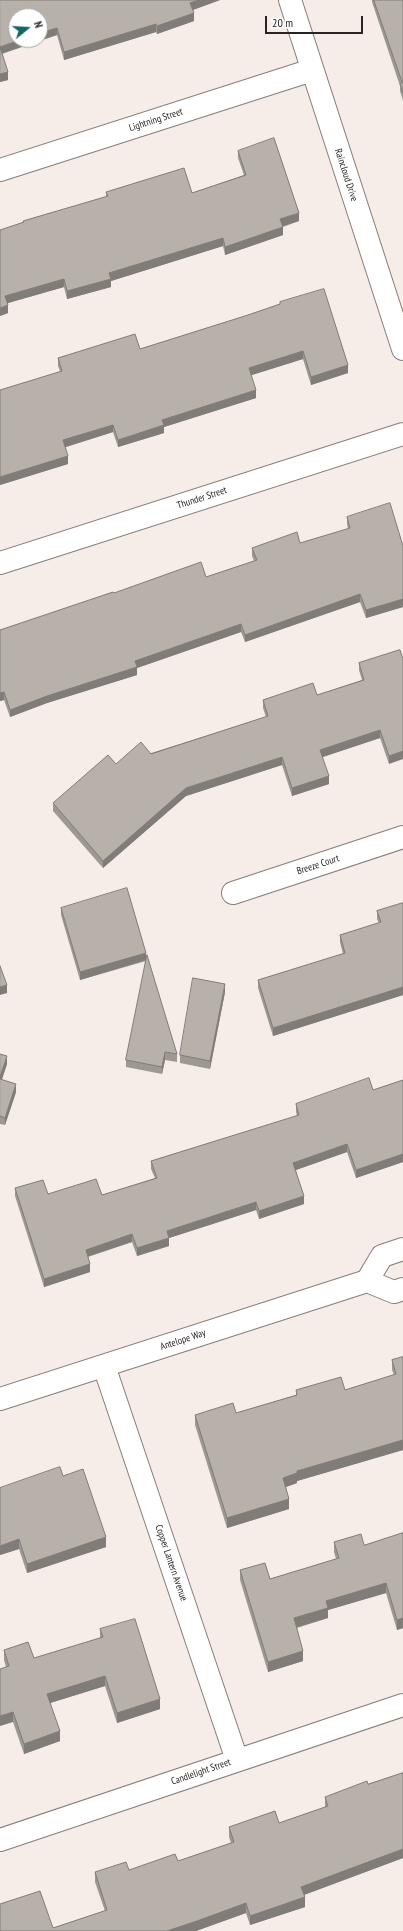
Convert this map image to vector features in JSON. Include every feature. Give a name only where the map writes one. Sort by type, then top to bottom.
[{"type":"street","name":"Raincloud Drive","points":[[290,0],[403,350]]},
{"type":"street","name":"Lightning Street","points":[[0,170],[312,70]]},
{"type":"street","name":"Thunder Street","points":[[0,563],[403,434]]},
{"type":"street","name":"Breeze Court","points":[[233,893],[403,837]]},
{"type":"street","points":[[403,1249],[382,1256],[367,1281],[394,1292],[403,1290]]},
{"type":"street","name":"Antelope Way","points":[[0,1399],[367,1281]]},
{"type":"street","name":"Copper Lantern Avenue","points":[[104,1366],[237,1760]]},
{"type":"street","name":"Candlelight Street","points":[[0,1840],[403,1705]]},
{"type":"building","points":[[0,0],[199,0],[190,3],[194,13],[157,26],[156,24],[64,52],[57,28],[48,31],[48,8],[8,8],[8,44],[0,47]]},
{"type":"building","points":[[374,0],[403,0],[403,93],[400,84],[402,83]]},
{"type":"building","points":[[0,47],[8,72],[0,74]]},
{"type":"building","points":[[274,138],[299,213],[280,219],[283,227],[225,247],[223,238],[109,273],[111,279],[67,291],[64,279],[5,296],[8,305],[0,308],[0,230],[24,222],[23,221],[108,196],[106,192],[184,168],[192,193],[246,175],[238,151]]},
{"type":"building","points":[[324,289],[348,365],[311,377],[303,351],[249,368],[256,390],[162,420],[164,425],[118,440],[113,425],[63,440],[68,456],[0,477],[0,390],[62,371],[58,358],[135,334],[140,349],[248,315],[280,304],[280,302]]},
{"type":"building","points":[[390,503],[403,546],[403,599],[366,610],[360,594],[245,635],[241,624],[135,661],[137,667],[47,696],[10,710],[4,692],[0,693],[0,630],[113,592],[114,593],[201,562],[206,577],[257,560],[252,548],[297,532],[300,543],[350,528],[347,517]]},
{"type":"building","points":[[400,650],[403,659],[403,751],[389,756],[380,730],[320,750],[329,776],[292,788],[282,757],[186,788],[103,861],[53,803],[108,755],[116,764],[141,742],[151,754],[268,716],[263,700],[313,683],[317,695],[364,680],[359,663]]},
{"type":"building","points":[[127,888],[146,953],[80,972],[61,908]]},
{"type":"building","points":[[403,903],[403,987],[273,1028],[258,980],[345,953],[340,935],[381,922],[377,911]]},
{"type":"building","points":[[147,955],[177,1054],[165,1052],[162,1067],[126,1060]]},
{"type":"building","points":[[0,966],[7,985],[0,987]]},
{"type":"building","points":[[193,978],[225,984],[210,1061],[180,1055]]},
{"type":"building","points":[[0,1054],[7,1056],[0,1077]]},
{"type":"building","points":[[369,1078],[373,1090],[403,1080],[403,1154],[356,1170],[347,1144],[293,1163],[304,1196],[259,1211],[256,1202],[167,1231],[169,1238],[137,1248],[132,1234],[86,1250],[90,1264],[44,1279],[15,1188],[43,1180],[48,1194],[96,1179],[102,1195],[157,1178],[151,1161],[299,1115],[296,1104]]},
{"type":"building","points":[[0,1079],[16,1084],[5,1118],[0,1116]]},
{"type":"building","points":[[403,1357],[403,1440],[297,1471],[297,1473],[283,1478],[289,1499],[227,1518],[195,1415],[233,1403],[236,1413],[297,1395],[296,1390],[341,1377],[345,1390],[396,1374],[392,1360]]},
{"type":"building","points":[[60,1467],[63,1476],[83,1469],[106,1537],[27,1564],[19,1539],[0,1546],[0,1488]]},
{"type":"building","points":[[403,1533],[403,1618],[397,1620],[386,1583],[326,1601],[328,1608],[294,1618],[303,1651],[268,1662],[240,1570],[265,1563],[270,1579],[339,1558],[334,1542],[361,1534],[364,1545]]},
{"type":"building","points":[[135,1619],[160,1699],[117,1713],[105,1676],[47,1694],[60,1731],[24,1744],[13,1712],[0,1716],[0,1669],[9,1666],[4,1650],[28,1642],[34,1658],[103,1637],[100,1629]]},
{"type":"building","points":[[403,1773],[403,1849],[301,1887],[305,1897],[250,1916],[246,1903],[167,1931],[0,1931],[0,1904],[40,1891],[53,1928],[107,1910],[95,1872],[126,1862],[129,1870],[175,1854],[178,1861],[234,1842],[229,1827],[275,1811],[279,1823],[328,1806],[325,1797],[367,1781],[368,1784]]}]
